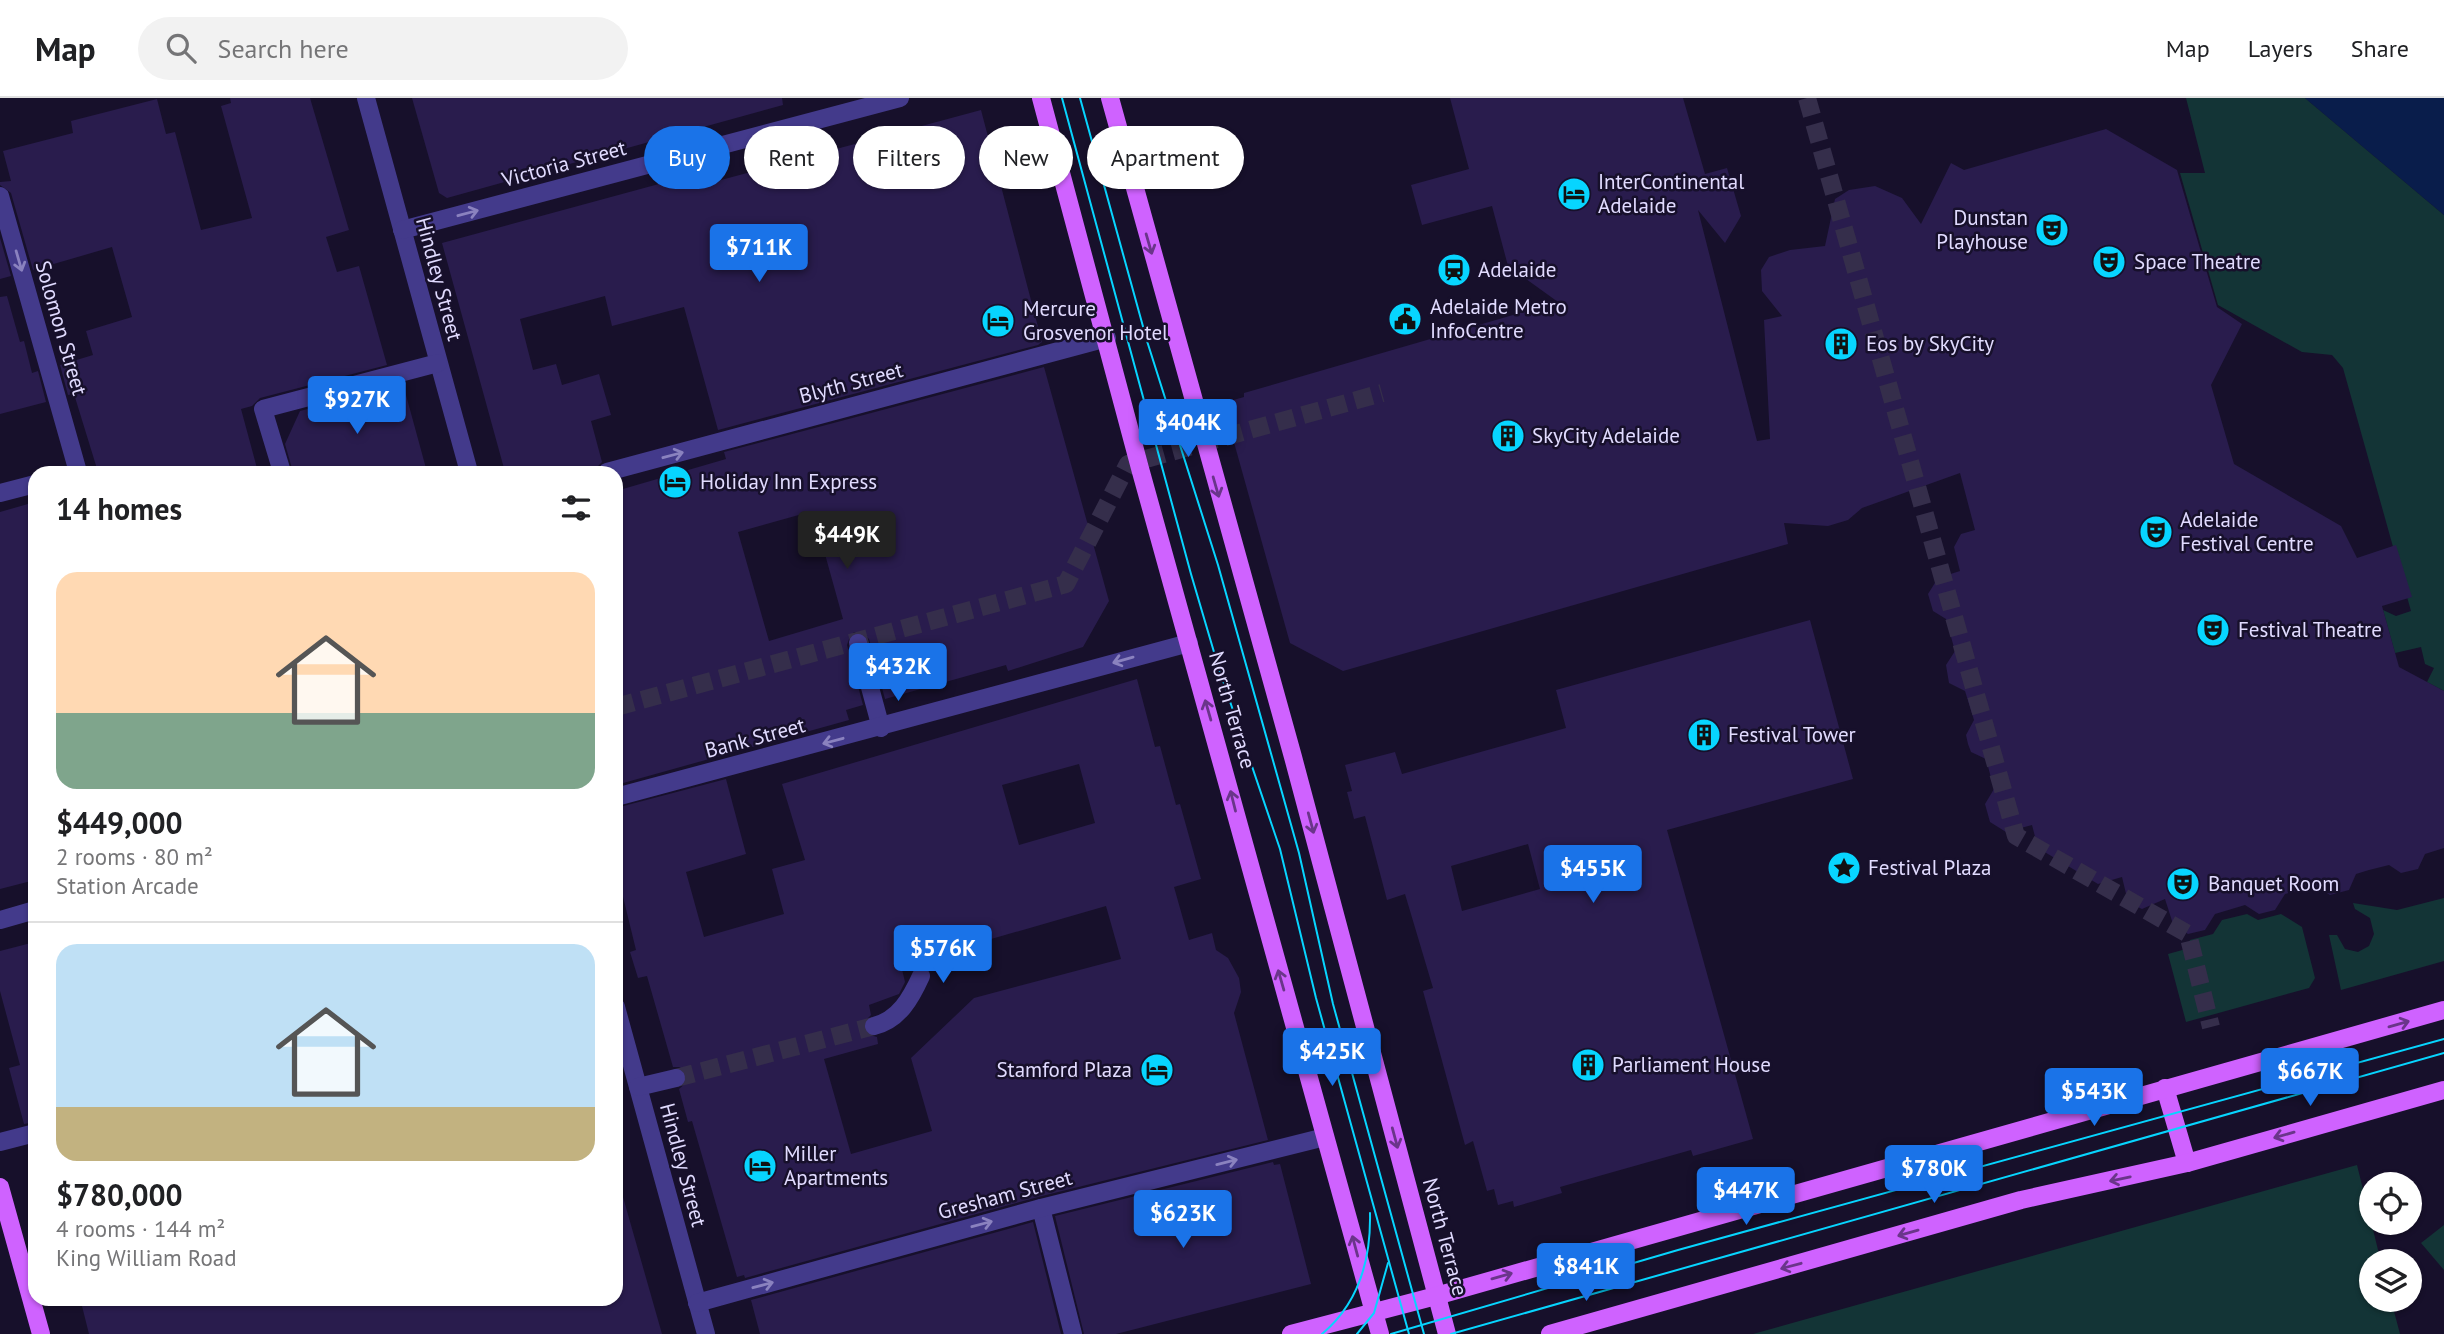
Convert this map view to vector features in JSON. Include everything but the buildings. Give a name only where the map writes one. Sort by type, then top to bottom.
[{"type":"main road","name":"North Terrace","points":[[1041,98],[1380,1334]]},
{"type":"main road","name":"North Terrace","points":[[1110,98],[1297,771],[1447,1334]]},
{"type":"main road","points":[[1291,1334],[1436,1296],[2444,1010]]},
{"type":"main road","points":[[2165,1088],[2187,1163]]},
{"type":"main road","points":[[1550,1334],[2021,1200],[2187,1163],[2444,1090]]},
{"type":"main road","points":[[0,1187],[28,1287]]},
{"type":"main road","points":[[33,1306],[41,1334]]},
{"type":"main road","points":[[1605,1334],[1618,1319],[1633,1309]]},
{"type":"street","name":"Hindley Street","points":[[366,98],[467,466]]},
{"type":"street","name":"Victoria Street","points":[[402,230],[900,98]]},
{"type":"street","name":"Solomon Street","points":[[0,196],[76,466]]},
{"type":"street","name":"Blyth Street","points":[[623,468],[1107,338]]},
{"type":"street","points":[[280,466],[264,409],[438,363]]},
{"type":"street","points":[[0,493],[28,486]]},
{"type":"street","points":[[858,643],[881,728]]},
{"type":"street","name":"Bank Street","points":[[623,795],[881,728],[1189,643]]},
{"type":"street","points":[[0,920],[28,912]]},
{"type":"street","points":[[874,1026],[885,1023],[910,1002],[922,976]]},
{"type":"street","name":"Hindley Street","points":[[623,1032],[706,1334]]},
{"type":"street","points":[[638,1087],[676,1078]]},
{"type":"street","points":[[0,1142],[28,1135]]},
{"type":"street","name":"Gresham Street","points":[[697,1303],[1041,1208],[1325,1137]]},
{"type":"street","points":[[1041,1208],[1073,1334]]},
{"type":"green space","points":[[2186,98],[2305,98],[2444,215],[2444,691],[2427,682],[2434,668],[2425,664],[2421,647],[2395,653],[2383,610],[2396,616],[2411,611],[2343,368],[2332,355],[2302,352],[2218,305],[2180,173],[2205,173]]},
{"type":"green space","points":[[2444,898],[2444,961],[2341,990],[2329,935],[2337,935],[2345,949],[2358,952],[2369,946],[2374,934],[2370,918],[2355,909],[2353,903],[2397,910]]},
{"type":"green space","points":[[2247,914],[2258,920],[2281,914],[2302,927],[2315,978],[2309,988],[2186,1022],[2168,954],[2186,949],[2190,940],[2213,934],[2222,920]]},
{"type":"green space","points":[[2357,1165],[2359,1235],[2374,1235],[2378,1249],[2359,1249],[2359,1312],[2394,1312],[2400,1334],[1753,1334]]},
{"type":"green space","points":[[2444,1225],[2444,1270],[2421,1243]]},
{"type":"water","points":[[2305,98],[2444,98],[2444,215]]},
{"type":"tunnel","points":[[1807,98],[2016,836],[2188,934],[2211,1027]]},
{"type":"tunnel","points":[[623,705],[1066,584],[1128,464],[1382,393]]},
{"type":"tunnel","points":[[676,1078],[874,1026]]},
{"type":"tram line","points":[[1062,98],[1191,574],[1219,669],[1280,849],[1316,998],[1409,1334]]},
{"type":"tram line","points":[[1080,98],[1147,341],[1218,565],[1299,853],[1333,1004],[1424,1334]]},
{"type":"tram line","points":[[1391,1334],[1678,1250],[2444,1039]]},
{"type":"tram line","points":[[1451,1334],[2444,1053]]},
{"type":"tram line","points":[[1322,1334],[1345,1309],[1360,1280],[1368,1247],[1370,1213]]},
{"type":"tram line","points":[[1357,1334],[1374,1313],[1388,1263]]},
{"type":"place","name":"InterContinental Adelaide","points":[[1574,194]]},
{"type":"place","name":"Dunstan Playhouse","points":[[2052,230]]},
{"type":"place","name":"Space Theatre","points":[[2109,262]]},
{"type":"place","name":"Adelaide","points":[[1454,270]]},
{"type":"place","name":"Adelaide Metro InfoCentre","points":[[1405,319]]},
{"type":"place","name":"Mercure Grosvenor Hotel","points":[[998,321]]},
{"type":"place","name":"Eos by SkyCity","points":[[1841,344]]},
{"type":"place","name":"SkyCity Adelaide","points":[[1508,436]]},
{"type":"place","name":"Holiday Inn Express","points":[[675,482]]},
{"type":"place","name":"Adelaide Festival Centre","points":[[2156,532]]},
{"type":"place","name":"Festival Theatre","points":[[2213,630]]},
{"type":"place","name":"Festival Tower","points":[[1704,735]]},
{"type":"place","name":"Festival Plaza","points":[[1844,868]]},
{"type":"place","name":"Banquet Room","points":[[2183,884]]},
{"type":"place","name":"Parliament House","points":[[1588,1065]]},
{"type":"place","name":"Stamford Plaza","points":[[1157,1070]]},
{"type":"place","name":"Miller Apartments","points":[[760,1166]]}]
